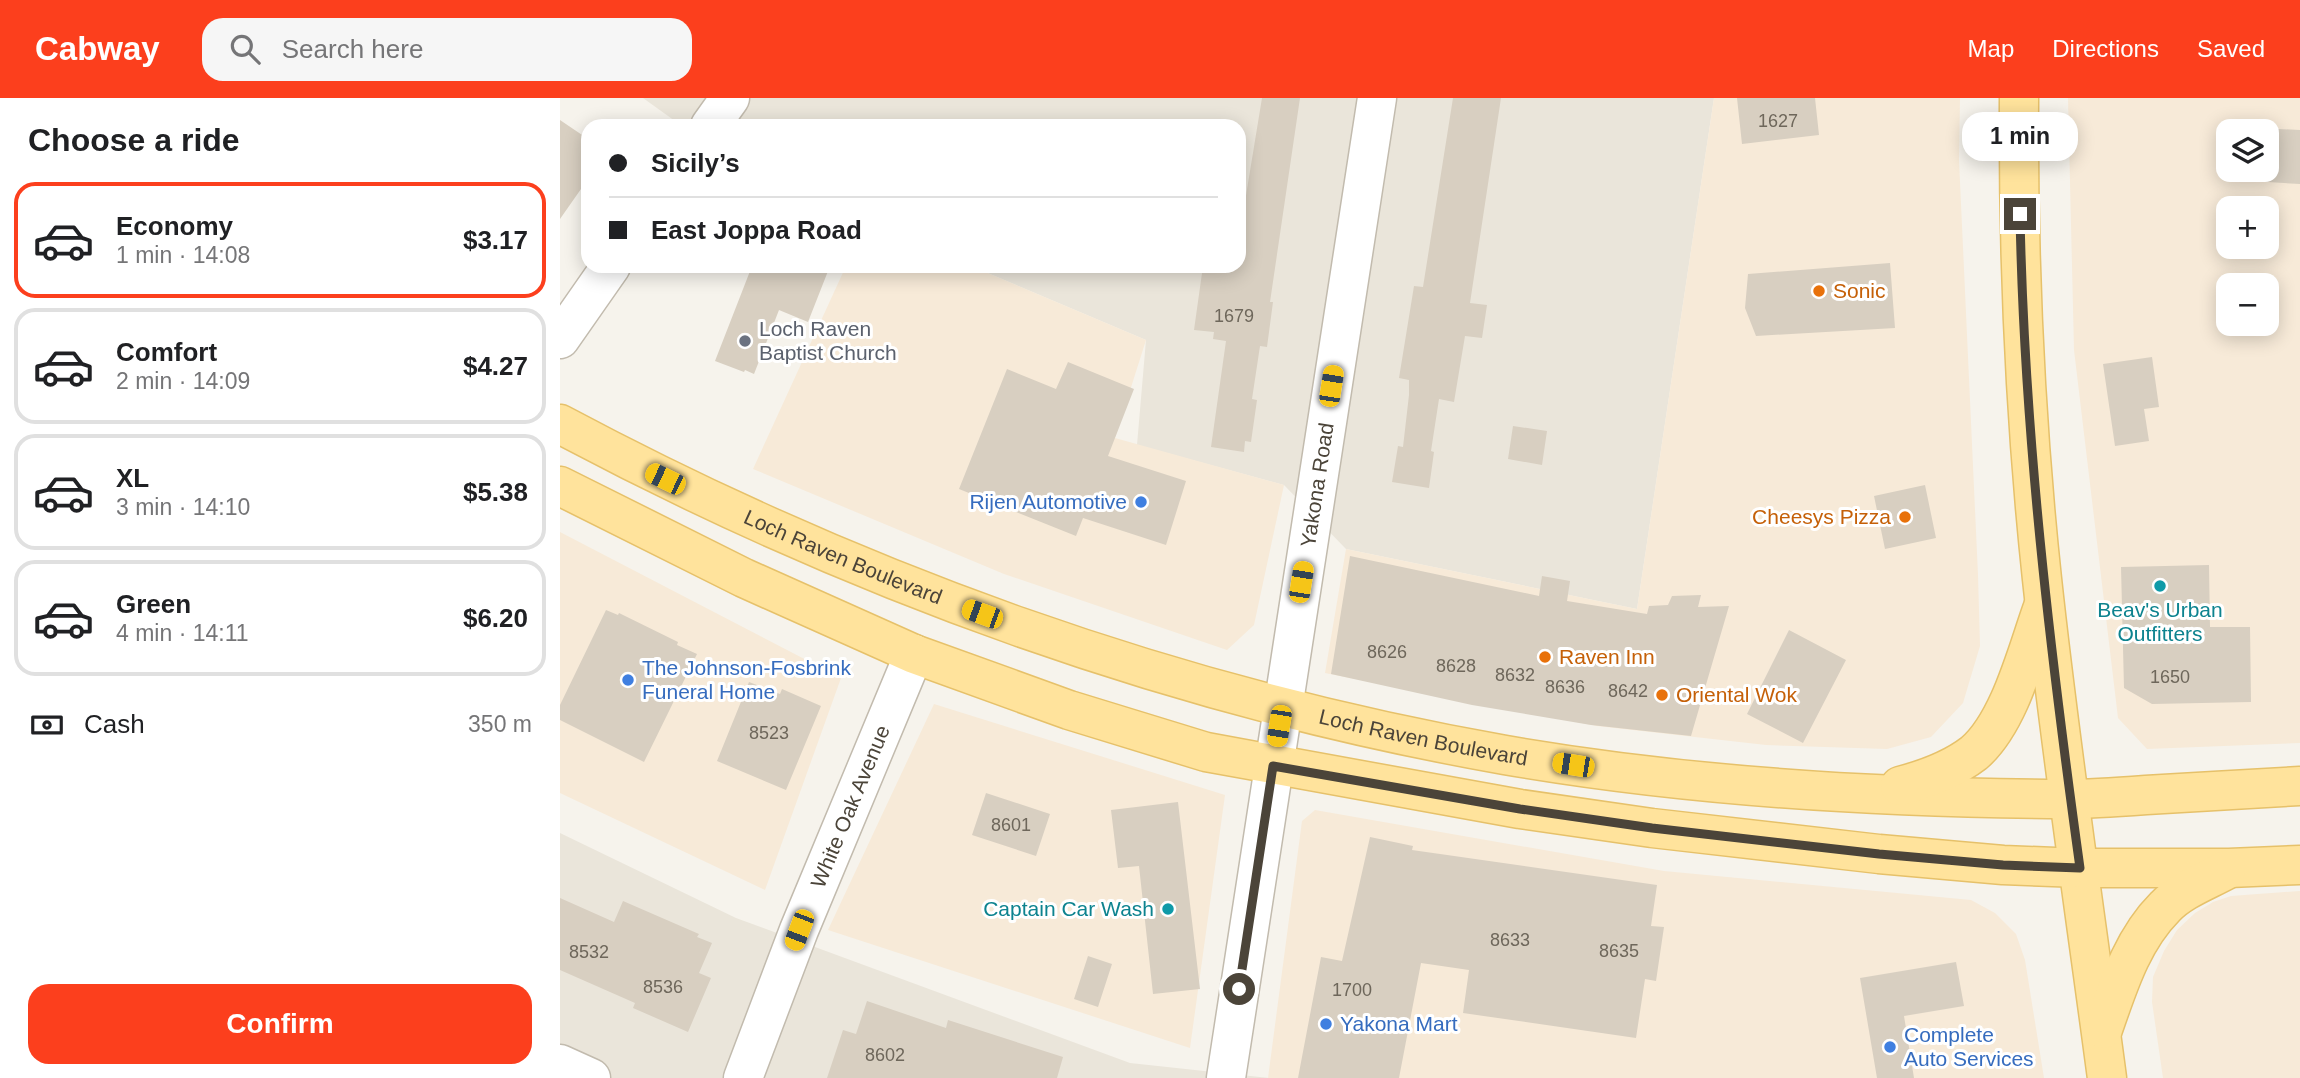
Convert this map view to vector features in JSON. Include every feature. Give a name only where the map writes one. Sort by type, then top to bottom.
[{"type":"main road","points":[[2019,98],[2021,244],[2034,491],[2045,602],[2107,1078]]},
{"type":"main road","name":"Loch Raven Boulevard","points":[[560,424],[646,470],[781,534],[932,596],[1082,648],[1282,706],[1446,744],[1535,759],[1695,780],[1868,794],[2071,799],[2300,786]]},
{"type":"main road","points":[[560,486],[744,578],[915,654],[1006,689],[1206,752],[1520,809],[1652,828],[1879,854],[2003,865],[2080,868],[2229,869],[2300,864]]},
{"type":"main road","points":[[1868,794],[1927,779],[1954,767],[1975,751],[1990,734],[2004,710],[2045,602]]},
{"type":"main road","points":[[2101,1034],[2119,984],[2140,939],[2165,906],[2229,869]]},
{"type":"street","points":[[715,119],[730,98]]},
{"type":"street","name":"Yakona Road","points":[[1226,1078],[1377,98]]},
{"type":"street","points":[[560,339],[606,273]]},
{"type":"street","name":"White Oak Avenue","points":[[743,1078],[815,892],[915,654]]},
{"type":"street","points":[[560,1064],[591,1078]]},
{"type":"shaded area","points":[[643,98],[1714,98],[1637,609],[1346,549],[1284,485],[1137,445],[1146,340],[988,273],[1246,273],[1246,119],[672,119]]},
{"type":"shaded area","points":[[1714,98],[1960,98],[1959,160],[1980,646],[1963,703],[1931,737],[1887,749],[1766,745],[1597,726],[1325,673],[1346,549],[1637,609]]},
{"type":"shaded area","points":[[2068,98],[2300,98],[2300,743],[2147,749],[2118,718],[2074,350]]},
{"type":"shaded area","points":[[843,273],[988,273],[1146,340],[1115,438],[1284,485],[1254,625],[1227,650],[1004,574],[753,469]]},
{"type":"shaded area","points":[[560,532],[841,678],[765,890],[560,793]]},
{"type":"shaded area","points":[[934,704],[1225,795],[1190,1048],[828,930]]},
{"type":"shaded area","points":[[1315,810],[1664,871],[1971,900],[1995,913],[2016,934],[2025,960],[2044,1078],[1268,1078],[1302,821]]},
{"type":"shaded area","points":[[560,833],[736,918],[1130,1063],[1269,1078],[560,1078]]},
{"type":"shaded area","points":[[2300,891],[2300,1078],[2163,1078],[2152,1002],[2153,977],[2177,930],[2195,913],[2213,902],[2231,896]]},
{"type":"building","points":[[1262,98],[1300,98],[1270,302],[1273,302],[1267,347],[1260,346],[1252,399],[1257,400],[1251,442],[1245,441],[1244,452],[1211,447],[1226,341],[1213,339],[1214,332],[1194,330],[1202,273],[1246,273],[1246,195]]},
{"type":"building","points":[[1453,98],[1501,98],[1470,303],[1487,305],[1482,338],[1465,336],[1454,402],[1439,399],[1431,451],[1434,452],[1429,488],[1392,482],[1398,446],[1403,447],[1409,395],[1409,380],[1399,378],[1414,286],[1423,287]]},
{"type":"building","points":[[1737,98],[1815,98],[1819,135],[1742,144]]},
{"type":"building","points":[[560,120],[581,134],[581,189],[560,219]]},
{"type":"building","points":[[2279,129],[2300,130],[2300,184],[2268,182],[2279,182]]},
{"type":"building","name":"Sonic","points":[[1890,263],[1895,328],[1756,336],[1745,308],[1748,274]]},
{"type":"building","name":"Loch Raven Baptist Church","points":[[749,273],[827,273],[808,322],[779,310],[754,374],[715,361]]},
{"type":"building","points":[[2152,357],[2159,407],[2144,409],[2149,441],[2115,446],[2103,364]]},
{"type":"building","points":[[1068,362],[1134,389],[1108,456],[1186,481],[1166,545],[1083,518],[1076,536],[959,489],[1007,369],[1056,389]]},
{"type":"building","points":[[1513,426],[1547,431],[1542,465],[1508,459]]},
{"type":"building","name":"Cheesys Pizza","points":[[1925,485],[1936,538],[1885,549],[1874,496]]},
{"type":"building","points":[[1350,556],[1539,596],[1542,576],[1570,581],[1567,601],[1647,614],[1649,606],[1668,605],[1672,596],[1701,595],[1698,607],[1729,606],[1691,736],[1591,725],[1472,705],[1331,674]]},
{"type":"building","points":[[2209,565],[2210,627],[2250,627],[2251,702],[2152,704],[2124,688],[2121,567]]},
{"type":"building","name":"The Johnson-Fosbrink Funeral Home","points":[[606,610],[618,615],[619,613],[697,654],[644,762],[560,720],[560,705]]},
{"type":"building","points":[[1789,630],[1846,660],[1803,743],[1747,714]]},
{"type":"building","points":[[749,682],[780,694],[782,689],[821,706],[786,790],[717,761]]},
{"type":"building","points":[[986,793],[1050,814],[1036,856],[972,835]]},
{"type":"building","name":"Captain Car Wash","points":[[1178,802],[1200,989],[1153,994],[1139,866],[1118,868],[1111,810]]},
{"type":"building","points":[[1370,837],[1413,846],[1412,850],[1657,885],[1651,926],[1664,927],[1656,981],[1645,979],[1636,1038],[1463,1013],[1469,970],[1421,963],[1399,1078],[1298,1078],[1321,957],[1342,961]]},
{"type":"building","points":[[560,898],[614,922],[623,901],[699,934],[697,937],[712,943],[699,973],[711,978],[688,1032],[633,1008],[635,1003],[560,970]]},
{"type":"building","points":[[1088,956],[1112,964],[1098,1007],[1074,999]]},
{"type":"building","name":"Complete Auto Services","points":[[1956,962],[1964,1006],[1904,1016],[1914,1078],[1877,1078],[1860,978]]},
{"type":"building","points":[[867,1001],[946,1028],[948,1020],[1063,1057],[1057,1078],[827,1078],[843,1030],[856,1034]]},
{"type":"place","name":"Sonic","points":[[1819,291]]},
{"type":"place","name":"Loch Raven Baptist Church","points":[[745,341]]},
{"type":"place","name":"Rijen Automotive","points":[[1141,502]]},
{"type":"place","name":"Cheesys Pizza","points":[[1905,517]]},
{"type":"place","name":"Beav's Urban Outfitters","points":[[2160,586]]},
{"type":"place","name":"Raven Inn","points":[[1545,657]]},
{"type":"place","name":"The Johnson-Fosbrink Funeral Home","points":[[628,680]]},
{"type":"place","name":"Oriental Wok","points":[[1662,695]]},
{"type":"place","name":"Captain Car Wash","points":[[1168,909]]},
{"type":"place","name":"Yakona Mart","points":[[1326,1024]]},
{"type":"place","name":"Complete Auto Services","points":[[1890,1047]]},
{"type":"route","points":[[1239,989],[1273,766],[1520,809],[1652,828],[1879,854],[2003,865],[2080,868],[2042,581],[2026,372],[2020,214]]}]
